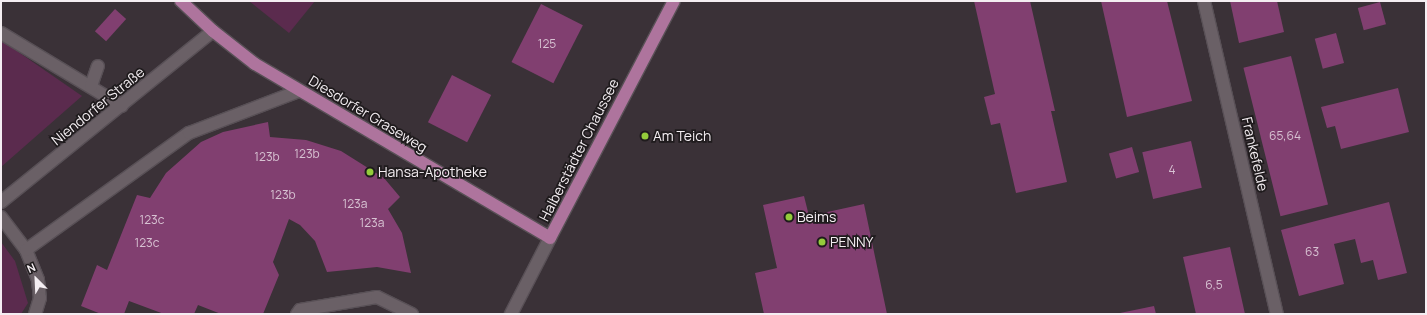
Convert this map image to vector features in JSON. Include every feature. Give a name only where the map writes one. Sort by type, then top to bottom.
[{"type":"main road","name":"Diesdorfer Graseweg","points":[[181,1],[213,31],[255,64],[550,238]]},
{"type":"main road","name":"Halberstädter Chaussee","points":[[550,238],[674,1]]},
{"type":"street","name":"Frankefelde","points":[[1204,1],[1276,314]]},
{"type":"street","name":"Niendorfer Straße","points":[[1,202],[122,106],[213,31]]},
{"type":"street","points":[[1,33],[122,106]]},
{"type":"street","points":[[91,86],[98,66]]},
{"type":"street","points":[[26,250],[189,133],[299,91]]},
{"type":"street","points":[[1,217],[26,250],[38,280],[40,298],[35,314]]},
{"type":"street","name":"Halberstädter Chaussee","points":[[511,314],[550,238]]},
{"type":"street","points":[[297,314],[300,310],[377,297],[412,314]]},
{"type":"shaded area","points":[[249,1],[315,1],[289,33]]},
{"type":"shaded area","points":[[1,40],[82,96],[1,167]]},
{"type":"shaded area","points":[[1,242],[15,261],[28,303],[21,314],[1,314]]},
{"type":"building","points":[[974,1],[1030,1],[1055,111],[1051,111],[1067,182],[1016,193],[1000,123],[991,125],[984,97],[995,94]]},
{"type":"building","points":[[1101,1],[1167,1],[1192,101],[1127,117]]},
{"type":"building","points":[[1230,1],[1277,1],[1284,32],[1239,43]]},
{"type":"building","points":[[1380,2],[1386,24],[1364,30],[1358,8]]},
{"type":"building","points":[[541,4],[583,25],[553,83],[511,62]]},
{"type":"building","points":[[115,9],[126,19],[106,41],[95,31]]},
{"type":"building","points":[[1336,33],[1344,63],[1323,69],[1315,39]]},
{"type":"building","points":[[1291,56],[1328,204],[1280,216],[1243,68]]},
{"type":"building","points":[[452,75],[491,95],[467,142],[428,122]]},
{"type":"building","points":[[1398,88],[1409,132],[1341,149],[1335,126],[1327,128],[1321,107]]},
{"type":"building","points":[[268,122],[270,137],[306,140],[341,151],[384,178],[400,197],[388,209],[402,233],[411,273],[377,267],[327,272],[315,241],[300,225],[289,219],[273,262],[279,275],[263,314],[221,314],[198,305],[194,314],[164,314],[129,301],[124,314],[101,314],[81,306],[97,265],[107,270],[137,195],[150,198],[166,173],[201,142],[223,132]]},
{"type":"building","points":[[1191,141],[1202,188],[1153,199],[1142,152]]},
{"type":"building","points":[[1132,147],[1139,172],[1116,179],[1109,154]]},
{"type":"building","name":"PENNY","points":[[804,196],[809,216],[864,204],[887,314],[764,314],[755,273],[777,268],[763,205]]},
{"type":"building","points":[[1389,202],[1407,273],[1378,280],[1373,260],[1361,263],[1355,239],[1334,244],[1344,284],[1299,296],[1281,230]]},
{"type":"building","points":[[1230,247],[1245,314],[1196,314],[1183,257]]},
{"type":"building","points":[[1154,306],[1156,314],[1120,314],[1120,313]]},
{"type":"place","name":"Am Teich","points":[[645,136]]},
{"type":"place","name":"Hansa-Apotheke","points":[[370,172]]},
{"type":"place","name":"Beims","points":[[789,217]]},
{"type":"place","name":"PENNY","points":[[822,242]]}]
